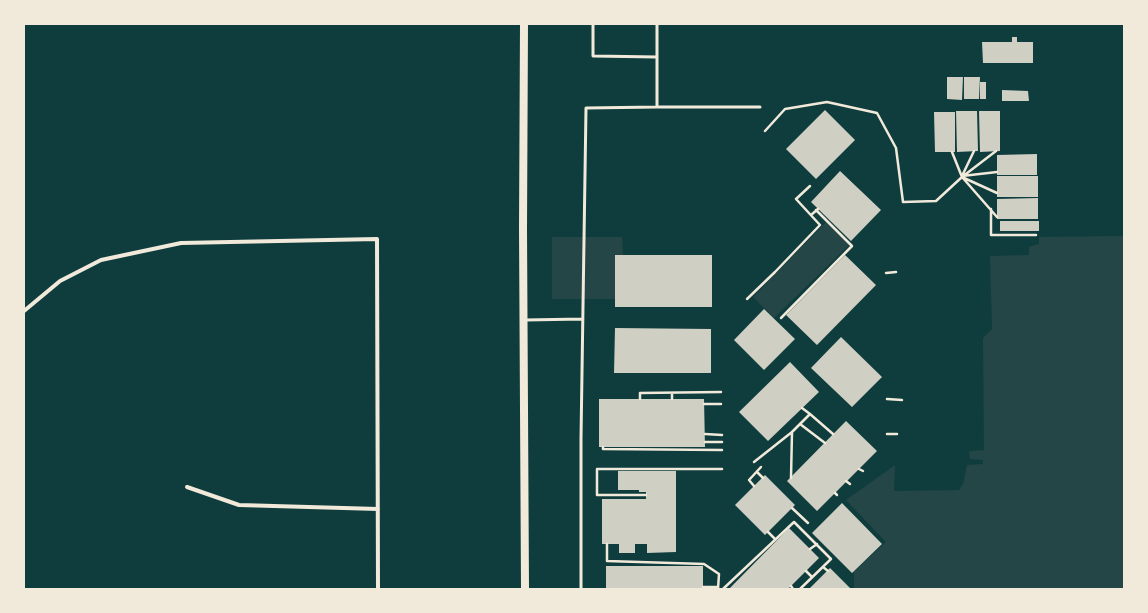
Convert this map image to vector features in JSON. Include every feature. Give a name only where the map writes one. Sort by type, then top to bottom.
[{"type":"main road","points":[[524,24],[525,589]]},
{"type":"street","points":[[24,311],[60,281],[101,260],[174,244],[376,239],[378,589]]},
{"type":"street","points":[[187,487],[239,505],[378,509]]},
{"type":"lane","points":[[593,24],[593,56],[657,57]]},
{"type":"lane","points":[[657,24],[658,107]]},
{"type":"lane","points":[[581,589],[581,438],[586,108],[760,108]]},
{"type":"lane","points":[[524,320],[583,319]]},
{"type":"path","points":[[765,131],[785,109],[827,102],[877,113],[896,148],[903,202],[936,201],[962,177],[996,151]]},
{"type":"path","points":[[962,177],[974,151]]},
{"type":"path","points":[[952,152],[962,177],[997,217]]},
{"type":"path","points":[[962,177],[997,172]]},
{"type":"path","points":[[962,177],[997,193]]},
{"type":"path","points":[[747,299],[820,225],[796,200],[810,186]]},
{"type":"path","points":[[991,209],[991,235],[1036,235]]},
{"type":"path","points":[[781,318],[790,311],[852,246],[846,237],[817,210],[811,215]]},
{"type":"path","points":[[886,273],[896,272]]},
{"type":"path","points":[[640,399],[640,392],[721,392]]},
{"type":"path","points":[[672,392],[672,399]]},
{"type":"path","points":[[887,399],[902,400]]},
{"type":"path","points":[[704,404],[721,404]]},
{"type":"path","points":[[802,408],[833,434]]},
{"type":"path","points":[[754,462],[792,432],[810,414]]},
{"type":"path","points":[[800,424],[825,443]]},
{"type":"path","points":[[791,478],[792,432]]},
{"type":"path","points":[[705,434],[722,435]]},
{"type":"path","points":[[887,434],[896,434]]},
{"type":"path","points":[[705,442],[722,442]]},
{"type":"path","points":[[604,447],[603,449],[700,448],[722,450]]},
{"type":"path","points":[[754,486],[749,480],[761,467]]},
{"type":"path","points":[[859,468],[863,471]]},
{"type":"path","points":[[646,496],[598,495],[597,469],[722,469]]},
{"type":"path","points":[[757,472],[763,478]]},
{"type":"path","points":[[846,481],[850,484]]},
{"type":"path","points":[[792,508],[808,523]]},
{"type":"path","points":[[724,589],[794,522],[829,557]]},
{"type":"path","points":[[768,532],[775,539]]},
{"type":"path","points":[[607,544],[607,561],[646,564],[704,564],[719,574],[718,588],[703,587]]},
{"type":"path","points":[[810,549],[817,544]]},
{"type":"path","points":[[823,551],[826,548]]},
{"type":"path","points":[[800,589],[831,559],[829,557],[832,554]]},
{"type":"path","points":[[823,567],[828,571]]},
{"type":"path","points":[[806,571],[812,577]]},
{"type":"shaded area","points":[[827,221],[850,244],[774,318],[753,297]]},
{"type":"shaded area","points":[[1124,236],[1124,589],[854,589],[854,571],[886,542],[846,500],[895,465],[894,491],[959,490],[963,484],[967,465],[983,464],[983,460],[970,459],[969,451],[984,450],[983,338],[992,329],[990,256],[1029,255],[1029,247],[1039,244],[1039,237]]},
{"type":"shaded area","points":[[552,237],[622,237],[623,255],[615,256],[615,299],[552,299]]},
{"type":"building","points":[[1012,37],[1017,37],[1017,42],[1033,42],[1033,63],[983,63],[982,42],[1012,42]]},
{"type":"building","points":[[947,77],[963,77],[962,100],[947,99]]},
{"type":"building","points":[[964,77],[980,77],[979,99],[964,99]]},
{"type":"building","points":[[980,82],[986,82],[986,99],[980,99]]},
{"type":"building","points":[[1002,90],[1028,91],[1029,101],[1002,101]]},
{"type":"building","points":[[825,110],[855,140],[816,179],[786,149]]},
{"type":"building","points":[[956,111],[977,111],[978,151],[957,152]]},
{"type":"building","points":[[979,111],[1000,111],[1000,151],[980,152]]},
{"type":"building","points":[[934,112],[955,112],[955,152],[935,152]]},
{"type":"building","points":[[1037,154],[1037,175],[997,175],[997,155]]},
{"type":"building","points":[[840,171],[881,210],[851,241],[811,202]]},
{"type":"building","points":[[997,176],[1038,176],[1038,197],[997,197]]},
{"type":"building","points":[[1038,198],[1038,219],[997,219],[997,199]]},
{"type":"building","points":[[1000,221],[1039,221],[1039,231],[1000,231]]},
{"type":"building","points":[[615,255],[712,255],[712,307],[615,307]]},
{"type":"building","points":[[845,255],[876,285],[817,345],[786,315]]},
{"type":"building","points":[[764,309],[795,339],[764,370],[734,340]]},
{"type":"building","points":[[615,328],[711,329],[711,373],[614,373]]},
{"type":"building","points":[[841,337],[882,377],[852,407],[811,368]]},
{"type":"building","points":[[790,362],[819,392],[768,441],[739,412]]},
{"type":"building","points":[[599,399],[704,399],[705,447],[599,447]]},
{"type":"building","points":[[846,421],[877,451],[817,511],[787,481]]},
{"type":"building","points":[[618,471],[676,471],[676,552],[647,553],[647,544],[635,544],[635,553],[619,553],[619,544],[602,544],[602,499],[646,499],[646,492],[639,492],[639,490],[618,490]]},
{"type":"building","points":[[765,475],[795,505],[765,535],[735,505]]},
{"type":"building","points":[[842,503],[882,544],[852,573],[812,533]]},
{"type":"building","points":[[789,528],[819,558],[788,589],[729,589]]},
{"type":"building","points":[[606,566],[703,566],[703,589],[606,589]]},
{"type":"building","points":[[830,568],[851,589],[809,589]]}]
